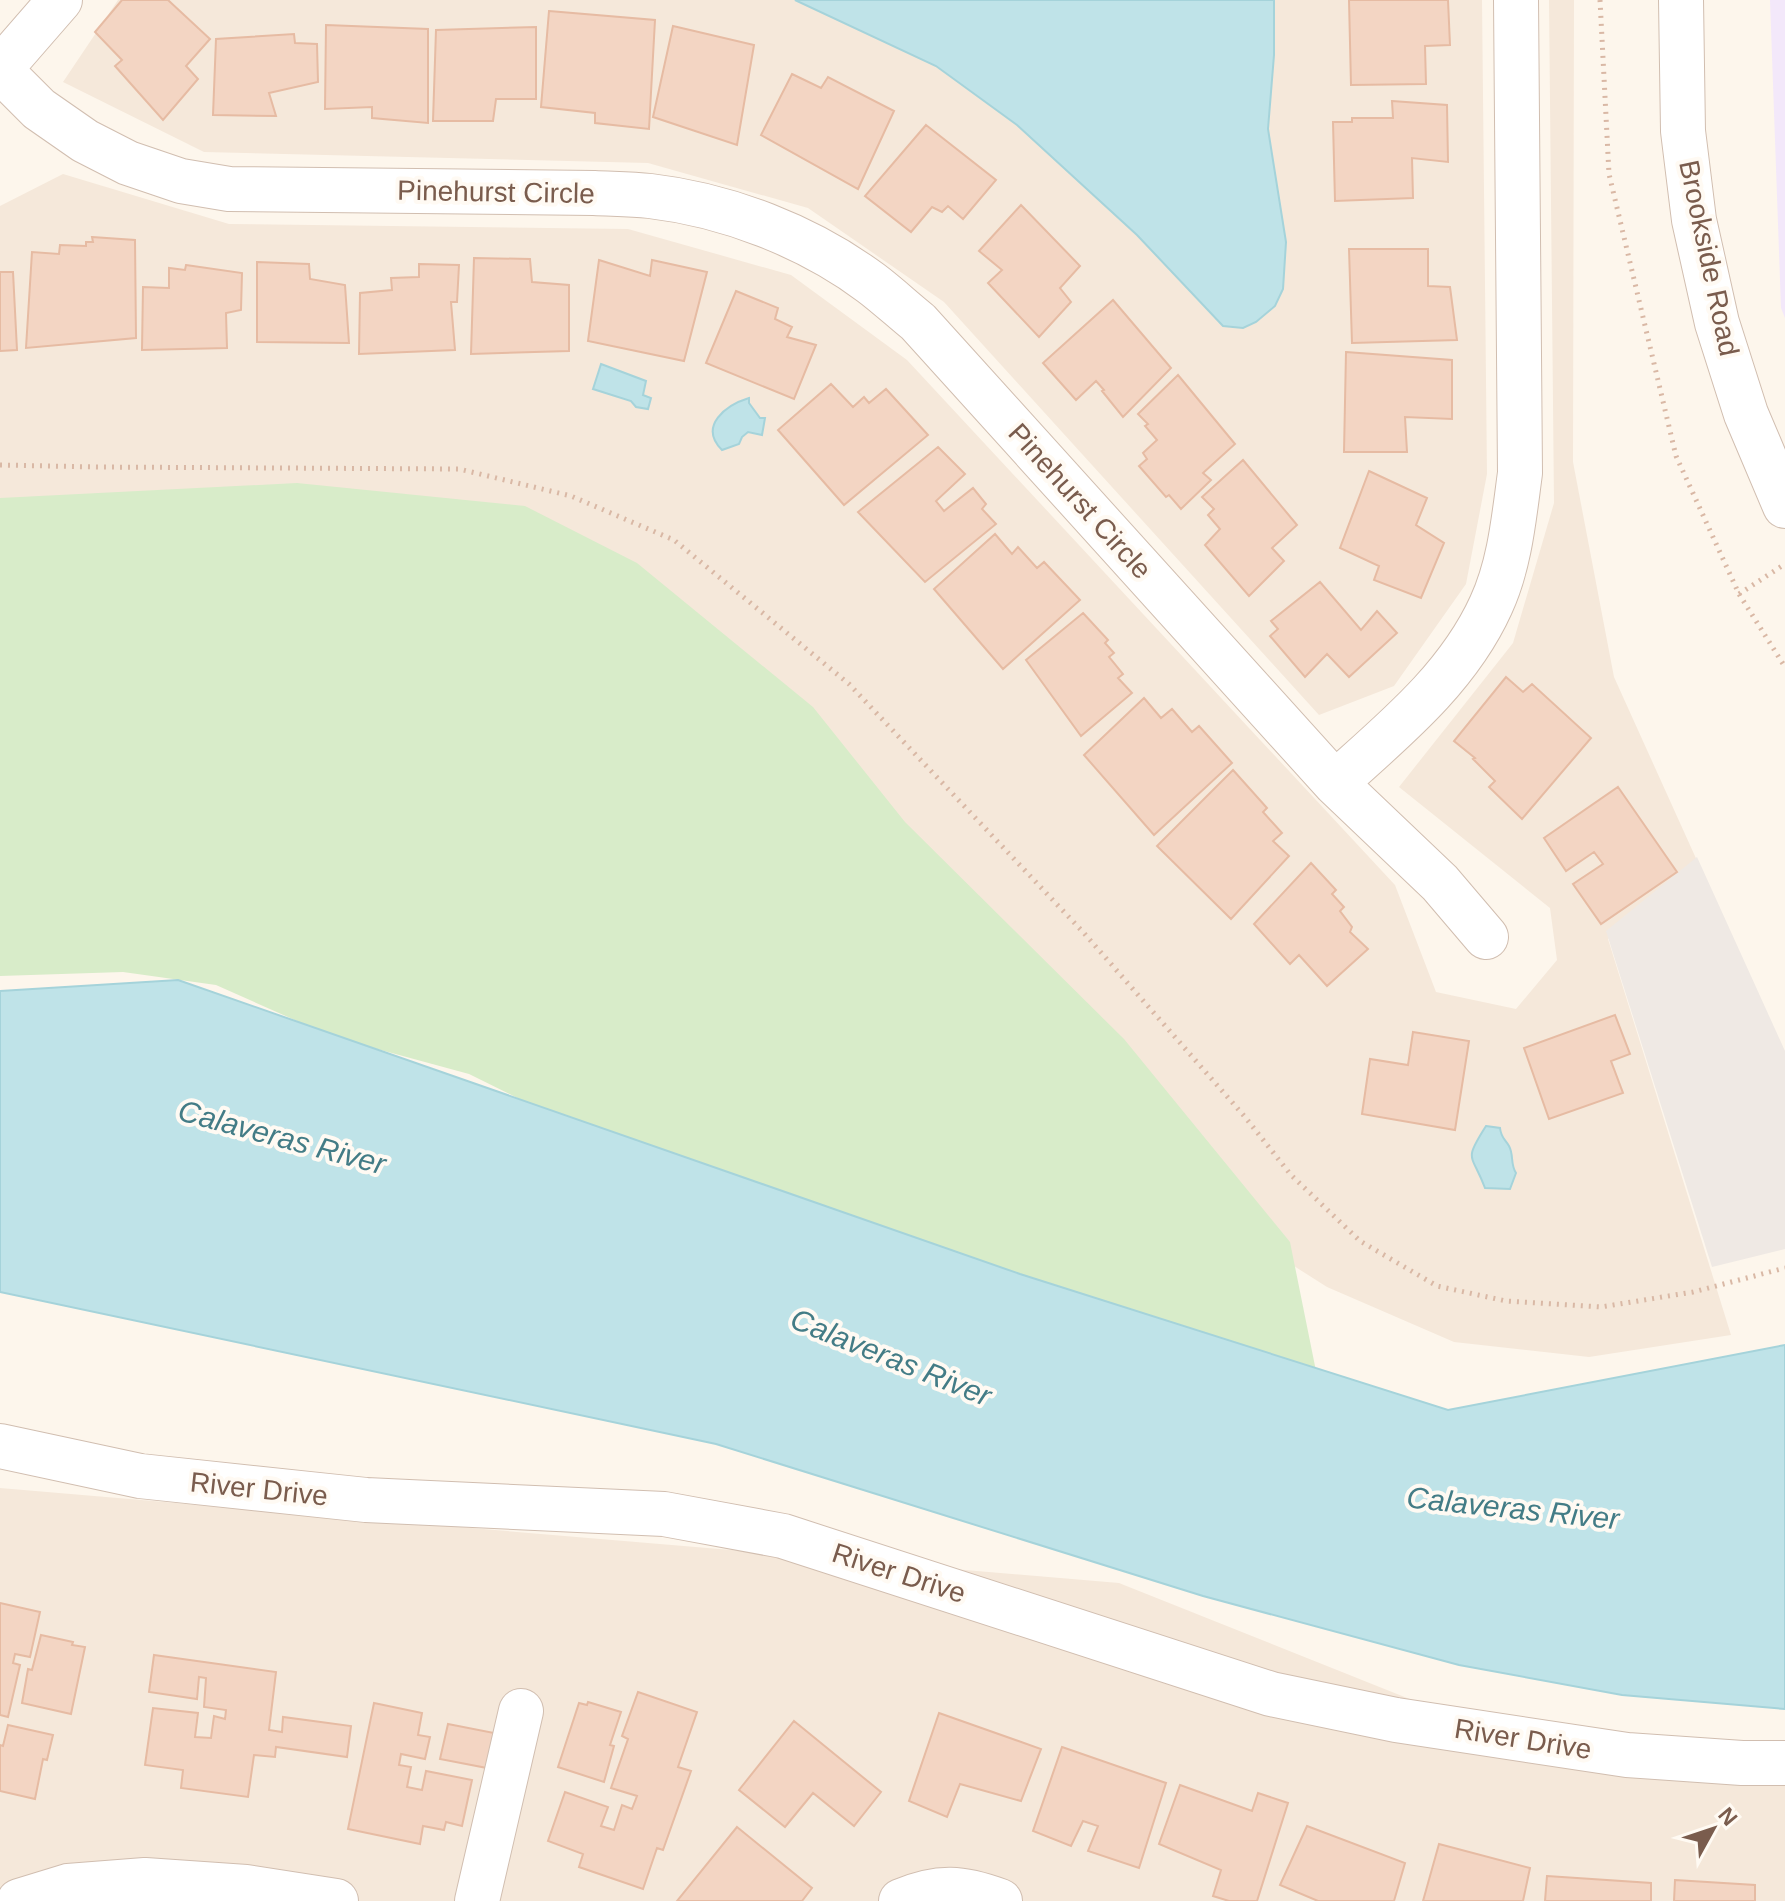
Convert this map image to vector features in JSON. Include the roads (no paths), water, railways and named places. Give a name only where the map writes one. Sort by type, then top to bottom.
[{"type":"street","name":"Pinehurst Circle","points":[[60,0],[0,69],[39,109],[85,141],[128,163],[181,181],[229,189],[650,196],[712,208],[752,221],[822,252],[870,282],[918,322],[1335,783],[1440,883],[1486,937]]},
{"type":"street","points":[[1335,783],[1417,710],[1465,652],[1492,603],[1511,544],[1520,473],[1516,0]]},
{"type":"street","name":"Brookside Road","points":[[1681,0],[1683,131],[1694,220],[1717,323],[1746,414],[1785,506]]},
{"type":"street","name":"River Drive","points":[[0,1446],[140,1476],[366,1500],[664,1514],[783,1536],[1271,1694],[1396,1720],[1627,1755],[1785,1763]]},
{"type":"street","points":[[477,1901],[521,1711]]},
{"type":"street","points":[[19,1901],[68,1886],[145,1880],[246,1887],[336,1901]]},
{"type":"street","points":[[901,1901],[926,1892],[962,1889],[1000,1901]]},
{"type":"water","points":[[795,0],[1274,0],[1274,55],[1268,129],[1286,242],[1283,289],[1275,306],[1256,322],[1243,328],[1223,326],[1137,235],[1017,125],[936,66]]},
{"type":"water","points":[[601,364],[646,381],[643,395],[651,398],[648,409],[593,389]]},
{"type":"water","points":[[749,398],[749,403],[760,418],[765,418],[762,435],[748,432],[739,444],[722,450],[715,441],[714,425],[724,411]]},
{"type":"water","name":"Calaveras River","points":[[178,980],[1020,1274],[1448,1410],[1785,1345],[1785,1709],[1622,1695],[1459,1665],[1203,1596],[716,1444],[0,1292],[0,991]]},
{"type":"water","points":[[1486,1126],[1500,1128],[1510,1149],[1516,1173],[1510,1189],[1485,1188],[1472,1157],[1474,1146]]}]
